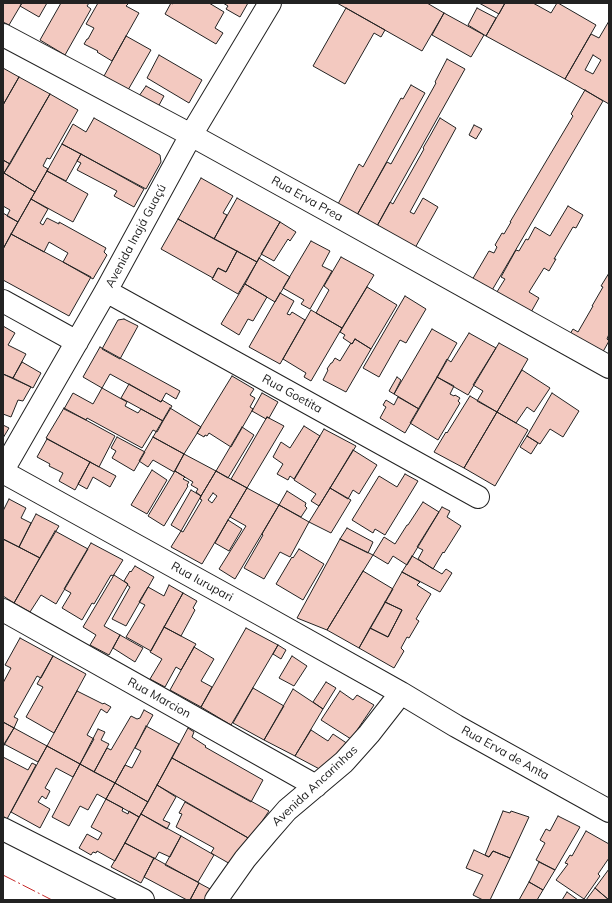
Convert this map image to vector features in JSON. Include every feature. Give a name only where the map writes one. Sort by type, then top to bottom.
[{"type":"street","name":"Avenida Inajá Guaçú","points":[[3,471],[106,292],[191,135],[270,3]]},
{"type":"street","name":"Rua Erva Prea","points":[[3,35],[343,218],[609,367]]},
{"type":"street","name":"Rua Goetita","points":[[106,292],[478,497]]},
{"type":"street","points":[[3,301],[77,342]]},
{"type":"street","name":"Rua Iurupari","points":[[3,471],[402,693]]},
{"type":"street","name":"Rua Marcion","points":[[3,610],[316,786]]},
{"type":"street","name":"Avenida Ancarinhas","points":[[216,900],[245,859],[287,810],[344,762],[402,693]]},
{"type":"street","name":"Rua Erva de Anta","points":[[402,693],[456,726],[609,811]]},
{"type":"street","points":[[3,829],[143,900]]},
{"type":"building","points":[[3,3],[22,3],[9,25],[3,22]]},
{"type":"building","points":[[22,3],[47,3],[39,17],[20,6]]},
{"type":"building","points":[[61,3],[89,3],[87,6],[91,9],[65,55],[40,40]]},
{"type":"building","points":[[98,3],[127,3],[128,4],[126,6],[139,13],[112,61],[97,52],[98,51],[84,44],[94,28],[86,24]]},
{"type":"building","points":[[171,3],[209,3],[224,12],[215,28],[223,33],[216,44],[165,14]]},
{"type":"building","points":[[223,3],[248,3],[240,17],[226,9],[228,6]]},
{"type":"building","points":[[337,3],[427,3],[444,13],[422,51]]},
{"type":"building","points":[[479,3],[505,3],[499,14]]},
{"type":"building","points":[[505,3],[533,3],[551,13],[558,3],[596,25],[565,79],[486,36]]},
{"type":"building","points":[[346,8],[385,30],[381,37],[374,33],[345,84],[313,66]]},
{"type":"building","points":[[477,8],[496,18],[486,36],[468,25]]},
{"type":"building","points":[[444,13],[484,35],[471,57],[432,35]]},
{"type":"building","points":[[609,21],[609,104],[565,79],[591,34],[599,38]],"holes":[[[593,55],[601,60],[593,74],[585,70]]]},
{"type":"building","points":[[126,36],[151,50],[128,90],[104,76]]},
{"type":"building","points":[[159,55],[202,80],[189,103],[147,78]]},
{"type":"building","points":[[447,59],[465,69],[377,226],[357,215],[387,162],[391,164],[436,83],[435,82]]},
{"type":"building","points":[[3,68],[19,77],[3,105]]},
{"type":"building","points":[[19,77],[50,94],[10,164],[3,160],[3,105]]},
{"type":"building","points":[[411,85],[425,93],[357,215],[338,204],[359,164],[363,167],[401,98],[403,99]]},
{"type":"building","points":[[146,86],[164,96],[158,107],[139,96]]},
{"type":"building","points":[[585,90],[603,101],[491,292],[472,280],[489,251],[494,253],[497,247],[495,245],[502,233],[504,234],[573,116],[571,114]]},
{"type":"building","points":[[50,94],[78,110],[50,159],[47,158],[43,166],[48,169],[35,192],[4,173]]},
{"type":"building","points":[[94,118],[160,155],[161,162],[146,189],[62,144],[73,124],[86,132]]},
{"type":"building","points":[[440,118],[456,128],[410,212],[414,214],[423,198],[438,207],[415,248],[377,226],[390,202],[393,204]]},
{"type":"building","points":[[474,125],[482,129],[476,139],[469,135]]},
{"type":"building","points":[[62,144],[81,154],[66,181],[47,171]]},
{"type":"building","points":[[81,154],[144,189],[134,207],[114,196],[117,191],[77,170],[81,163],[77,161]]},
{"type":"building","points":[[3,160],[10,164],[4,173],[3,173]]},
{"type":"building","points":[[47,171],[88,194],[73,222],[31,199]]},
{"type":"building","points":[[4,173],[35,192],[18,222],[7,216],[10,210],[3,206]]},
{"type":"building","points":[[201,178],[233,196],[223,213],[227,215],[214,239],[178,219]]},
{"type":"building","points":[[237,198],[280,222],[257,262],[214,239]]},
{"type":"building","points":[[31,199],[48,209],[40,223],[43,225],[47,218],[59,224],[59,222],[106,248],[104,252],[107,255],[93,279],[63,262],[68,253],[49,242],[44,252],[11,234]]},
{"type":"building","points":[[568,206],[583,215],[576,228],[573,227],[554,259],[556,259],[549,271],[544,268],[529,292],[539,298],[530,314],[495,295],[505,279],[501,277],[516,250],[519,251],[526,239],[528,240],[535,227],[550,236]]},
{"type":"building","points":[[3,213],[18,222],[3,249]]},
{"type":"building","points":[[178,219],[237,251],[226,272],[218,268],[213,278],[161,249]]},
{"type":"building","points":[[280,222],[296,232],[290,241],[288,239],[274,261],[261,254]]},
{"type":"building","points":[[11,234],[91,277],[69,316],[3,280],[3,249]]},
{"type":"building","points":[[311,241],[330,251],[322,266],[332,271],[310,309],[301,304],[304,300],[283,288]]},
{"type":"building","points":[[237,251],[257,262],[238,294],[212,279],[218,268],[226,272]]},
{"type":"building","points":[[341,257],[374,275],[342,328],[316,313],[329,290],[324,286]]},
{"type":"building","points":[[259,258],[290,277],[275,302],[245,284]]},
{"type":"building","points":[[609,273],[609,334],[607,339],[609,341],[600,357],[567,339],[573,329],[578,332],[603,287],[601,286]]},
{"type":"building","points":[[245,284],[267,297],[253,321],[248,319],[239,335],[221,324]]},
{"type":"building","points":[[367,287],[397,305],[371,349],[355,339],[352,344],[343,338],[345,335],[340,332]]},
{"type":"building","points":[[280,293],[294,301],[287,314],[290,315],[292,312],[305,320],[280,364],[249,347]]},
{"type":"building","points":[[405,296],[426,309],[406,343],[400,340],[379,377],[363,368]]},
{"type":"building","points":[[311,310],[342,328],[311,381],[304,377],[306,373],[283,359]]},
{"type":"building","points":[[124,319],[138,326],[120,359],[102,349],[118,320]]},
{"type":"building","points":[[3,326],[15,333],[8,345],[26,354],[13,378],[3,374]]},
{"type":"building","points":[[432,329],[457,343],[419,409],[394,394]]},
{"type":"building","points":[[469,333],[496,348],[468,395],[437,377],[447,359],[451,362]]},
{"type":"building","points":[[355,339],[371,349],[346,392],[323,380],[331,363],[335,358],[340,361]]},
{"type":"building","points":[[499,343],[528,359],[497,412],[477,401],[483,391],[473,385]]},
{"type":"building","points":[[100,347],[180,391],[176,399],[166,393],[161,402],[110,374],[102,388],[83,377]]},
{"type":"building","points":[[22,362],[41,373],[33,388],[13,378]]},
{"type":"building","points":[[522,370],[550,388],[534,412],[527,407],[516,423],[497,412]]},
{"type":"building","points":[[3,374],[31,387],[23,401],[18,400],[11,417],[3,414]]},
{"type":"building","points":[[232,376],[254,389],[250,395],[255,398],[250,407],[253,409],[231,447],[209,433],[204,437],[197,433]]},
{"type":"building","points":[[397,377],[401,380],[394,394],[389,391]]},
{"type":"building","points":[[437,377],[454,386],[450,394],[460,398],[458,401],[460,403],[438,440],[410,423]]},
{"type":"building","points":[[129,384],[161,402],[162,400],[172,406],[163,421],[121,398]]},
{"type":"building","points":[[102,388],[127,402],[125,406],[138,413],[141,409],[163,421],[157,432],[153,430],[142,448],[87,418],[86,420],[64,409],[73,393],[93,404]]},
{"type":"building","points":[[262,393],[278,402],[269,418],[267,417],[266,419],[252,411]]},
{"type":"building","points":[[552,393],[579,411],[563,437],[550,429],[540,444],[527,436]]},
{"type":"building","points":[[470,396],[497,412],[464,468],[434,452]]},
{"type":"building","points":[[398,397],[419,409],[405,433],[380,418],[386,407],[383,405],[386,400],[394,405]]},
{"type":"building","points":[[64,408],[115,436],[99,467],[46,438]]},
{"type":"building","points":[[170,408],[201,427],[184,454],[153,437]]},
{"type":"building","points":[[497,412],[528,430],[495,486],[464,468]]},
{"type":"building","points":[[267,417],[284,426],[247,488],[231,479]]},
{"type":"building","points":[[3,425],[9,428],[3,438]]},
{"type":"building","points":[[304,426],[320,436],[294,479],[290,476],[288,480],[277,474],[283,464],[273,457],[281,442],[290,448]]},
{"type":"building","points":[[242,427],[254,435],[228,478],[216,471]]},
{"type":"building","points":[[324,429],[356,446],[319,506],[311,501],[316,494],[294,480]]},
{"type":"building","points":[[527,436],[538,443],[531,454],[520,447]]},
{"type":"building","points":[[117,437],[145,452],[134,471],[112,458],[116,451],[111,448]]},
{"type":"building","points":[[153,437],[184,454],[174,472],[153,460],[148,467],[139,461]]},
{"type":"building","points":[[47,439],[90,462],[75,490],[59,481],[63,473],[49,466],[50,464],[37,457]]},
{"type":"building","points":[[353,450],[377,465],[359,494],[353,490],[348,499],[330,488]]},
{"type":"building","points":[[184,454],[216,471],[201,496],[196,492],[198,489],[191,485],[193,482],[175,471]]},
{"type":"building","points":[[90,462],[116,476],[110,487],[93,477],[87,489],[78,484]]},
{"type":"building","points":[[152,470],[167,480],[147,514],[131,505]]},
{"type":"building","points":[[175,471],[185,477],[183,479],[189,482],[164,526],[148,516]]},
{"type":"building","points":[[216,471],[247,488],[202,564],[171,547],[181,531],[183,532],[202,500],[200,499]],"holes":[[[213,493],[217,496],[212,503],[208,500]]]},
{"type":"building","points":[[405,474],[418,481],[385,535],[375,529],[373,533],[352,520],[379,476],[397,487]]},
{"type":"building","points":[[247,488],[279,505],[235,579],[219,569],[246,526],[230,517]]},
{"type":"building","points":[[330,488],[351,500],[331,533],[309,522]]},
{"type":"building","points":[[191,490],[201,496],[181,531],[171,525]]},
{"type":"building","points":[[287,491],[306,503],[305,506],[307,508],[301,517],[279,505]]},
{"type":"building","points":[[9,499],[26,508],[21,518],[31,523],[19,547],[3,539],[3,511]]},
{"type":"building","points":[[423,502],[439,512],[407,565],[393,556],[388,564],[373,555],[384,537],[395,544]]},
{"type":"building","points":[[279,505],[309,522],[290,557],[280,552],[264,579],[244,568]]},
{"type":"building","points":[[442,507],[450,511],[447,517],[461,526],[433,569],[418,559],[423,550],[417,547]]},
{"type":"building","points":[[36,514],[59,526],[40,558],[19,547]]},
{"type":"building","points":[[228,520],[242,529],[229,551],[215,543]]},
{"type":"building","points":[[347,528],[373,542],[368,553],[340,539]]},
{"type":"building","points":[[55,531],[88,549],[56,604],[41,595],[30,612],[14,603]]},
{"type":"building","points":[[3,539],[40,558],[14,603],[3,596]]},
{"type":"building","points":[[340,539],[373,555],[327,630],[297,618]]},
{"type":"building","points":[[91,543],[123,560],[113,576],[111,575],[94,604],[92,603],[82,620],[62,608],[71,593],[64,589]]},
{"type":"building","points":[[299,549],[324,564],[303,600],[276,584],[292,557],[293,558]]},
{"type":"building","points":[[412,556],[442,574],[446,569],[452,573],[440,592],[402,572]]},
{"type":"building","points":[[135,566],[154,577],[126,626],[112,619],[130,587],[124,581]]},
{"type":"building","points":[[363,571],[393,589],[359,648],[327,630]]},
{"type":"building","points":[[402,572],[420,582],[417,585],[431,594],[416,619],[419,621],[401,648],[404,651],[394,668],[359,648],[370,628],[388,637],[402,610],[385,602]]},
{"type":"building","points":[[114,575],[128,584],[104,626],[120,635],[109,655],[90,645],[96,635],[83,627]]},
{"type":"building","points":[[169,585],[183,593],[151,651],[126,637],[145,605],[139,602],[148,587],[164,596]]},
{"type":"building","points":[[183,593],[197,601],[193,608],[195,610],[181,636],[164,627]]},
{"type":"building","points":[[385,602],[402,610],[388,637],[370,628]]},
{"type":"building","points":[[164,627],[196,644],[181,670],[176,667],[165,687],[150,679],[162,659],[150,652]]},
{"type":"building","points":[[246,628],[278,645],[231,725],[201,707]]},
{"type":"building","points":[[120,635],[143,648],[135,662],[113,648]]},
{"type":"building","points":[[20,638],[53,656],[41,678],[37,676],[14,717],[18,719],[14,728],[3,722],[3,683],[11,668],[5,665]]},
{"type":"building","points":[[278,645],[286,650],[281,659],[273,654]]},
{"type":"building","points":[[194,647],[214,659],[201,681],[212,687],[201,707],[170,690]]},
{"type":"building","points":[[53,656],[86,674],[54,733],[26,717],[43,687],[37,684]]},
{"type":"building","points":[[292,656],[307,666],[294,686],[279,678]]},
{"type":"building","points":[[326,682],[336,688],[323,709],[313,702]]},
{"type":"building","points":[[253,688],[284,706],[264,740],[233,723]]},
{"type":"building","points":[[293,689],[323,709],[295,756],[264,740]]},
{"type":"building","points":[[77,691],[111,707],[107,713],[101,709],[87,735],[94,739],[80,764],[47,746]]},
{"type":"building","points":[[340,691],[353,700],[357,695],[374,705],[351,739],[321,720]]},
{"type":"building","points":[[144,710],[153,715],[115,783],[94,772],[107,748],[111,750],[131,716],[137,719],[140,718]]},
{"type":"building","points":[[3,722],[14,728],[3,747]]},
{"type":"building","points":[[146,726],[179,744],[148,802],[115,783],[125,765],[132,768],[141,751],[135,748]]},
{"type":"building","points":[[14,728],[47,746],[38,762],[4,744]]},
{"type":"building","points":[[188,728],[194,732],[192,737],[206,746],[205,747],[263,780],[251,802],[172,758]]},
{"type":"building","points":[[98,729],[105,732],[101,740],[109,744],[94,772],[80,764]]},
{"type":"building","points":[[311,730],[328,741],[333,734],[348,744],[327,773],[295,756]]},
{"type":"building","points":[[47,746],[80,764],[73,777],[56,768],[45,788],[50,791],[46,799],[42,796],[38,802],[50,809],[40,828],[11,812]]},
{"type":"building","points":[[3,757],[28,770],[32,763],[36,765],[7,819],[3,816]]},
{"type":"building","points":[[172,758],[269,811],[250,839],[157,785]]},
{"type":"building","points":[[80,764],[115,783],[106,799],[97,794],[88,810],[80,806],[69,826],[52,817]]},
{"type":"building","points":[[115,783],[148,802],[139,817],[106,799]]},
{"type":"building","points":[[157,785],[176,797],[163,820],[170,823],[167,829],[141,814]]},
{"type":"building","points":[[106,799],[123,808],[122,811],[128,814],[129,811],[139,817],[115,861],[97,851],[96,853],[93,852],[91,855],[79,848],[87,834],[98,840],[102,833],[91,827]]},
{"type":"building","points":[[185,802],[250,839],[232,865],[211,853],[214,848],[176,827],[182,814],[179,813]]},
{"type":"building","points":[[503,811],[510,813],[511,811],[529,817],[510,858],[493,851],[489,857],[485,855]]},
{"type":"building","points":[[141,814],[181,836],[170,857],[159,852],[155,859],[125,843]]},
{"type":"building","points":[[558,816],[580,827],[555,870],[536,860],[545,843],[540,840],[546,829],[550,831]]},
{"type":"building","points":[[586,831],[609,844],[609,858],[598,874],[600,876],[584,899],[556,880],[568,864],[565,863],[570,855],[572,856]]},
{"type":"building","points":[[181,836],[214,855],[198,882],[165,865]]},
{"type":"building","points":[[125,843],[154,858],[141,883],[111,867]]},
{"type":"building","points":[[474,850],[489,857],[493,851],[510,858],[490,900],[483,900],[473,895],[483,875],[466,868]]},
{"type":"building","points":[[154,858],[199,883],[190,900],[187,900],[144,877]]},
{"type":"building","points":[[539,862],[555,870],[543,890],[529,882]]},
{"type":"building","points":[[609,869],[609,900],[595,888]]},
{"type":"building","points":[[529,882],[543,890],[537,900],[519,900]]},
{"type":"building","points":[[199,883],[212,890],[207,900],[190,900]]},
{"type":"building","points":[[595,888],[609,900],[586,900]]},
{"type":"building","points":[[567,892],[578,900],[562,900]]},
{"type":"power","points":[[3,875],[52,900]]}]
